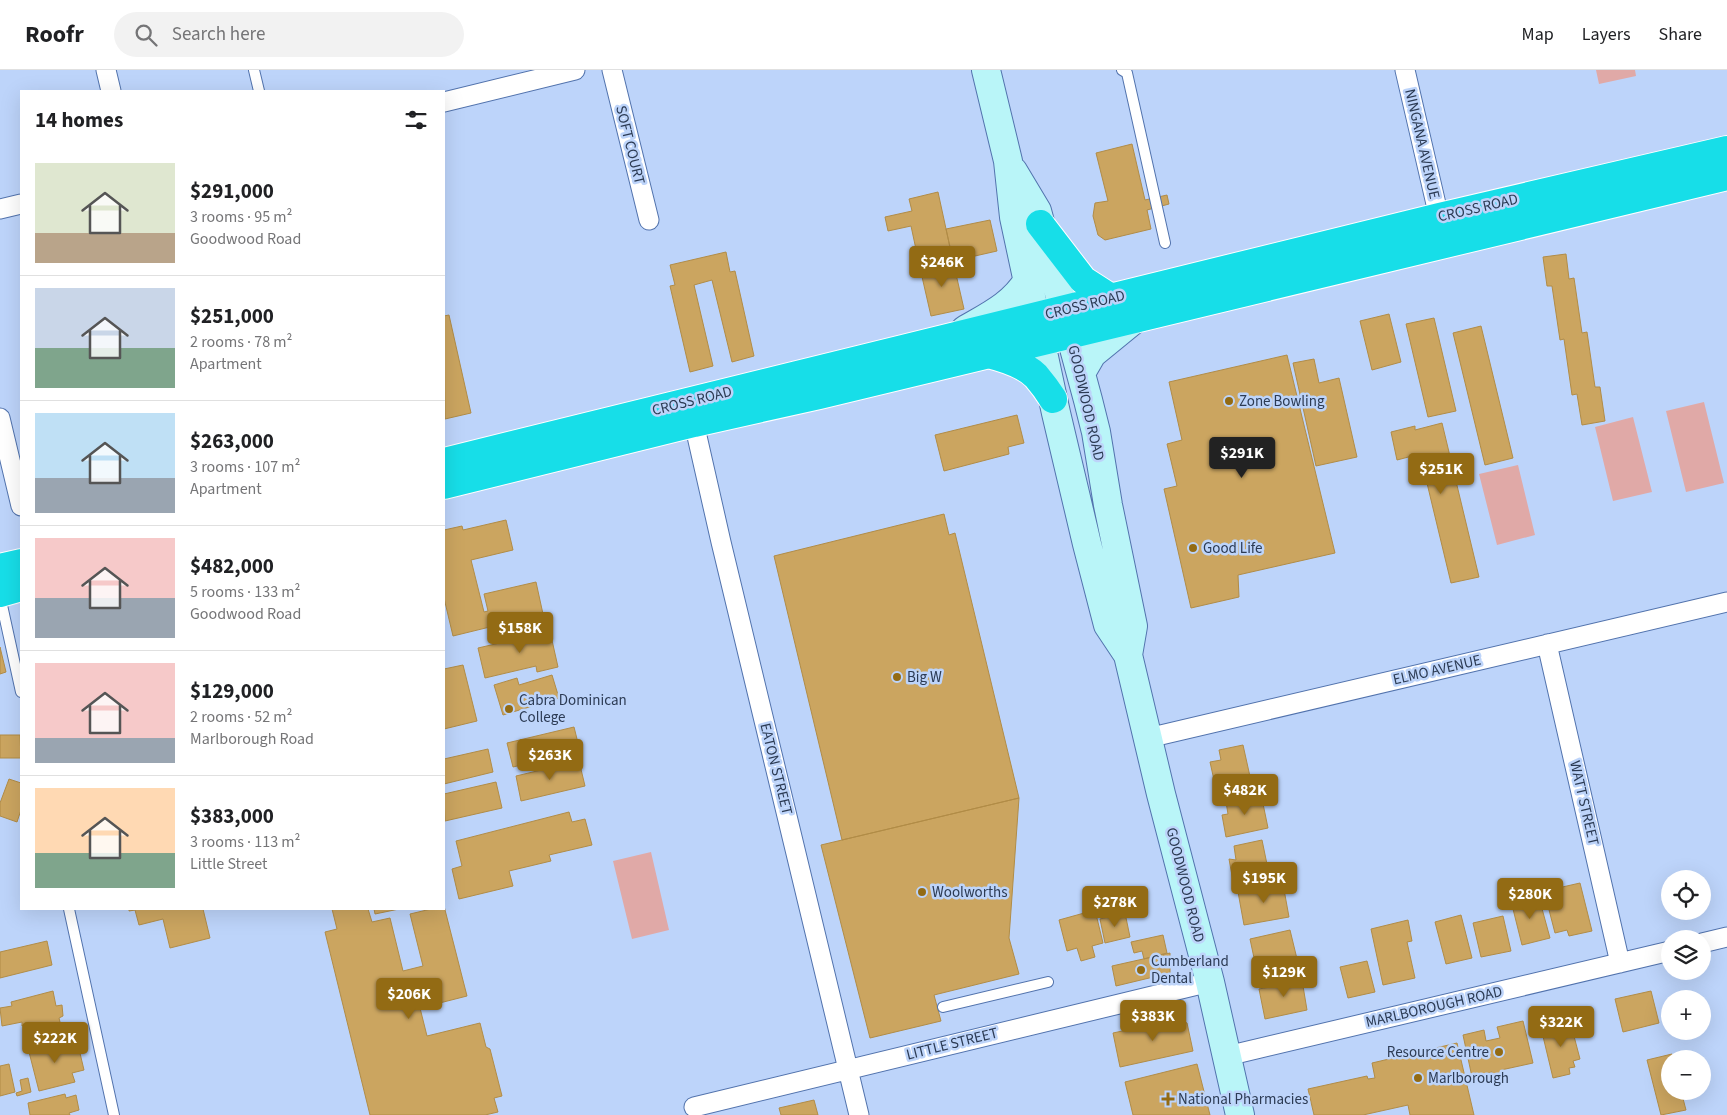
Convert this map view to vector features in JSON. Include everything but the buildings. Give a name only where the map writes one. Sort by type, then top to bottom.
[{"type":"highway","name":"CROSS ROAD","points":[[445,485],[951,338],[1039,329],[1067,322],[1136,318],[1727,150]]},
{"type":"highway","name":"CROSS ROAD","points":[[1067,322],[1111,298],[1442,230],[1727,176]]},
{"type":"highway","points":[[1040,224],[1083,280],[1111,298]]},
{"type":"highway","name":"CROSS ROAD","points":[[445,462],[691,413],[819,395],[988,354],[1039,329]]},
{"type":"highway","points":[[988,354],[1004,359],[1030,372],[1040,380],[1053,399]]},
{"type":"highway","points":[[0,568],[20,563]]},
{"type":"highway","points":[[0,594],[20,587]]},
{"type":"main road","name":"GOODWOOD ROAD","points":[[986,70],[1008,161],[1014,217],[1053,399],[1108,626],[1128,655],[1210,982],[1240,1115]]},
{"type":"main road","name":"GOODWOOD ROAD","points":[[1008,161],[1037,211],[1096,432],[1108,505],[1133,626],[1128,655]]},
{"type":"main road","points":[[951,338],[997,312],[1018,294],[1028,280]]},
{"type":"main road","points":[[1081,373],[1092,354],[1136,318]]},
{"type":"street","points":[[106,70],[111,90]]},
{"type":"street","points":[[445,102],[575,70]]},
{"type":"street","name":"SOFT COURT","points":[[612,70],[649,220]]},
{"type":"street","name":"NINGANA AVENUE","points":[[1404,70],[1442,230]]},
{"type":"street","points":[[0,209],[20,204]]},
{"type":"street","name":"EATON STREET","points":[[691,413],[859,1115]]},
{"type":"street","points":[[0,418],[20,502]]},
{"type":"street","name":"ELMO AVENUE","points":[[1148,738],[1727,602]]},
{"type":"street","name":"WATT STREET","points":[[1547,644],[1620,963]]},
{"type":"street","points":[[1711,941],[1727,937]]},
{"type":"street","name":"MARLBOROUGH ROAD","points":[[1227,1056],[1661,953]]},
{"type":"street","name":"LITTLE STREET","points":[[689,1111],[848,1069],[1210,982]]},
{"type":"lane","points":[[254,70],[259,90]]},
{"type":"lane","points":[[1122,70],[1126,72],[1165,243]]},
{"type":"lane","points":[[0,594],[20,687]]},
{"type":"lane","points":[[69,910],[114,1115]]},
{"type":"lane","points":[[944,1007],[1048,982]]},
{"type":"shaded area","points":[[1596,70],[1635,70],[1636,76],[1599,84]]},
{"type":"shaded area","points":[[1704,402],[1724,483],[1686,492],[1666,411]]},
{"type":"shaded area","points":[[1633,417],[1652,492],[1613,501],[1595,427]]},
{"type":"shaded area","points":[[1518,465],[1535,535],[1497,545],[1479,474]]},
{"type":"shaded area","points":[[651,852],[669,930],[632,939],[613,861]]},
{"type":"place","name":"Zone Bowling","points":[[1229,401]]},
{"type":"place","name":"Good Life","points":[[1193,548]]},
{"type":"place","name":"Big W","points":[[897,677]]},
{"type":"place","name":"Cabra Dominican College","points":[[509,709]]},
{"type":"place","name":"Woolworths","points":[[922,892]]},
{"type":"place","name":"Cumberland Dental","points":[[1141,970]]},
{"type":"place","name":"Resource Centre","points":[[1499,1052]]},
{"type":"place","name":"Marlborough","points":[[1418,1078]]},
{"type":"place","name":"National Pharmacies","points":[[1168,1099]]}]
